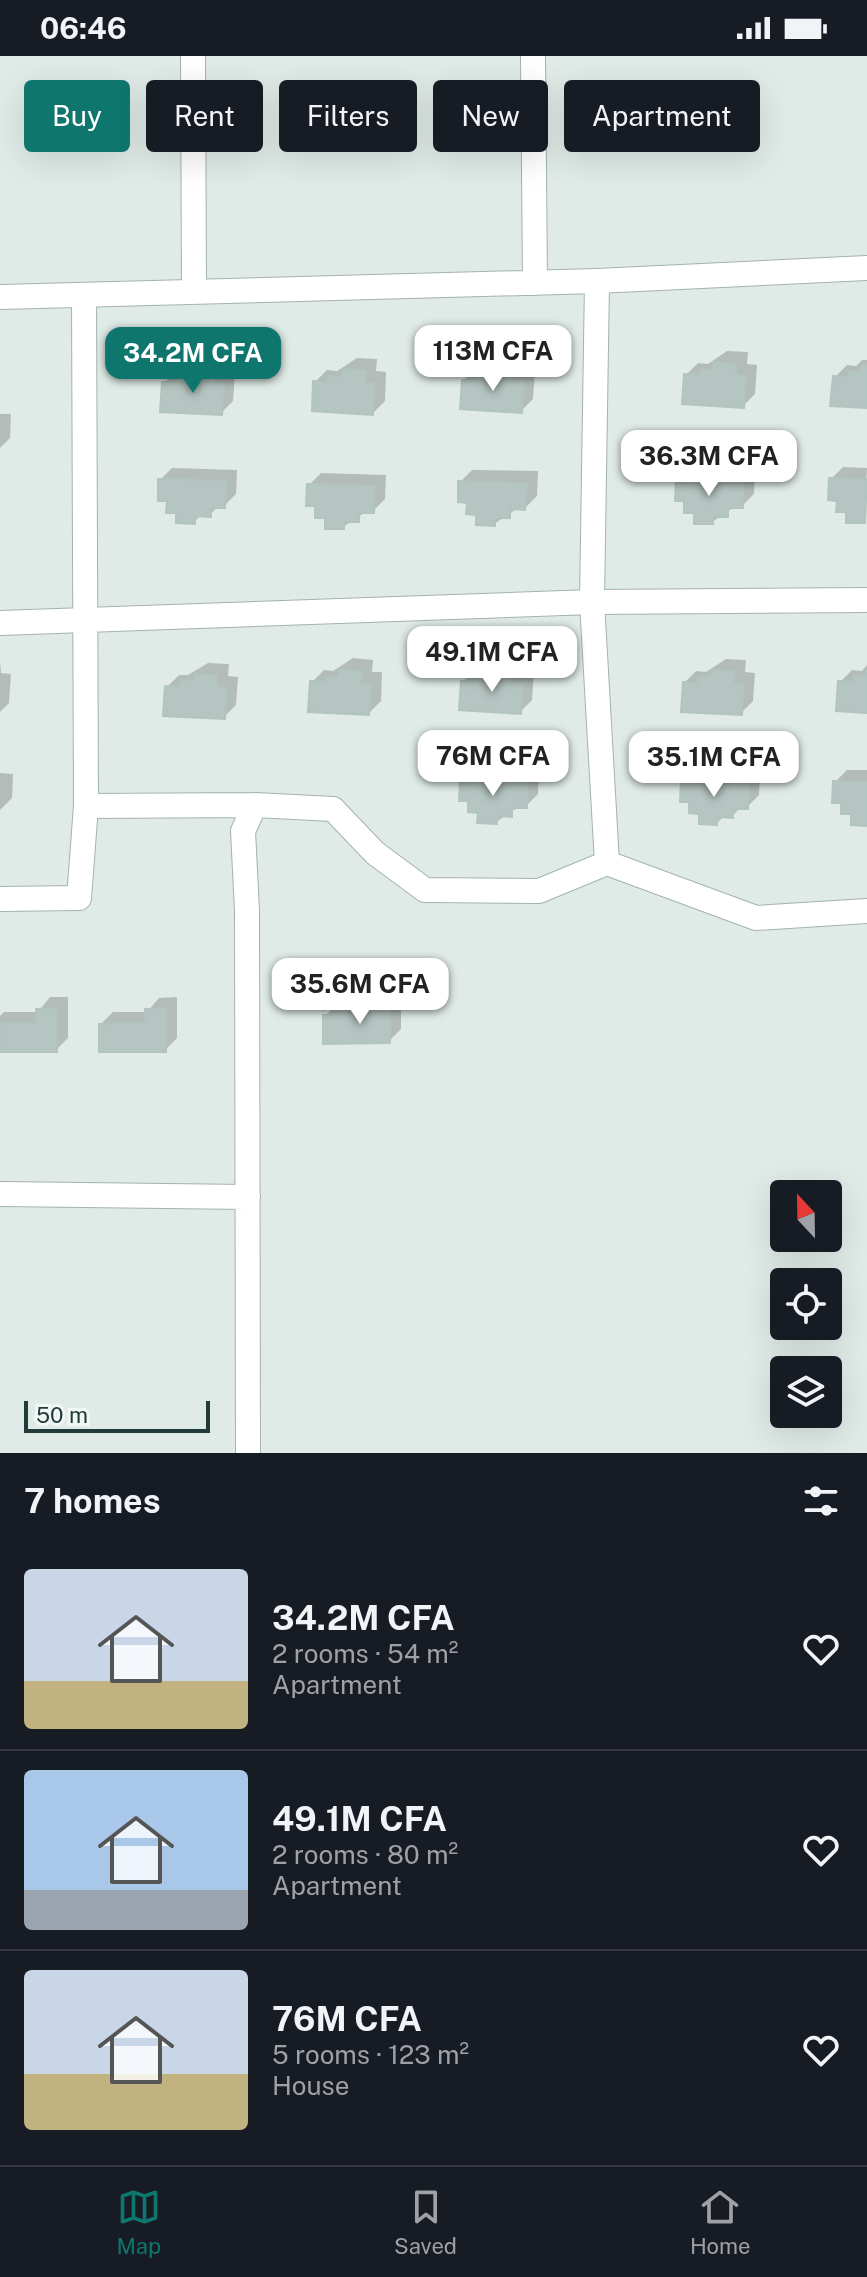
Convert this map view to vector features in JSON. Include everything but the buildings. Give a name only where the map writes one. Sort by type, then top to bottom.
[{"type":"street","points":[[193,56],[194,292]]},
{"type":"street","points":[[533,56],[535,283]]},
{"type":"street","points":[[0,297],[597,281],[867,268]]},
{"type":"street","points":[[597,281],[592,602],[607,863]]},
{"type":"street","points":[[0,899],[79,898],[86,806],[84,295]]},
{"type":"street","points":[[0,623],[592,602],[867,600]]},
{"type":"street","points":[[86,806],[255,805],[333,809],[375,853],[425,890],[539,891],[607,863],[756,918],[867,911]]},
{"type":"street","points":[[248,1453],[247,911],[243,831],[255,805]]},
{"type":"street","points":[[0,1194],[248,1197]]}]
